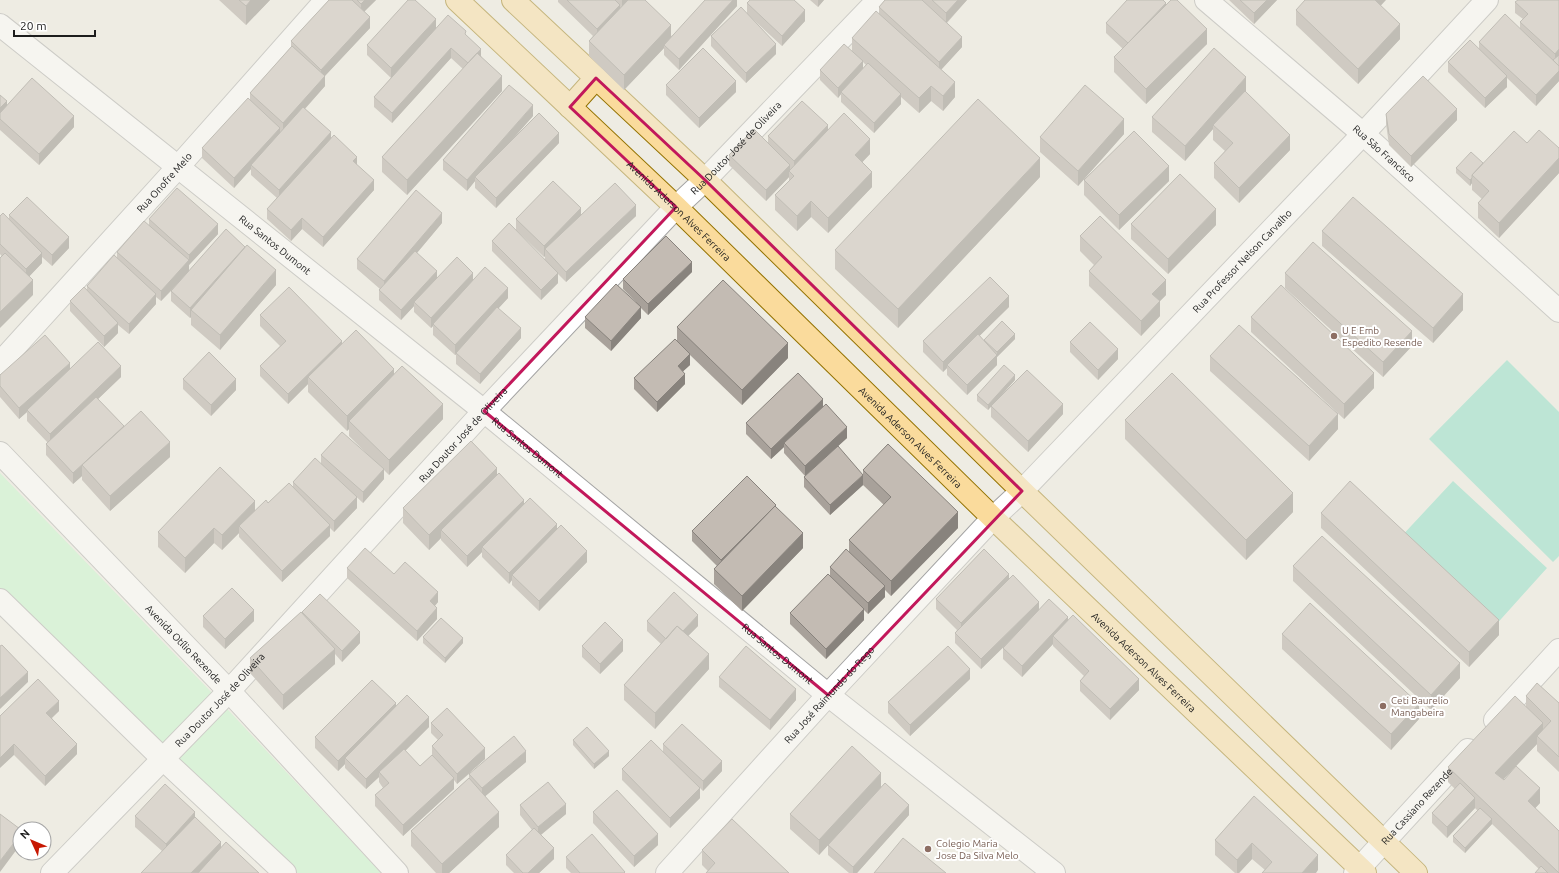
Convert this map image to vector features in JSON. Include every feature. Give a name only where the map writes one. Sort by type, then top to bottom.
[{"type":"main road","name":"Avenida Aderson Alves Ferreira","points":[[457,0],[676,207],[993,518],[1360,871]]},
{"type":"main road","points":[[513,0],[705,180],[1022,491],[1416,873]]},
{"type":"main road","points":[[570,107],[596,78]]},
{"type":"street","name":"Rua Onofre Melo","points":[[0,363],[178,167],[326,0]]},
{"type":"street","name":"Rua Doutor José de Oliveira","points":[[52,873],[229,690],[484,411],[676,207],[705,180],[878,0]]},
{"type":"street","name":"Rua São Francisco","points":[[1206,0],[1363,134],[1559,311]]},
{"type":"street","name":"Rua Professor Nelson Carvalho","points":[[993,518],[1022,491],[1363,134],[1487,0]]},
{"type":"street","name":"Rua Santos Dumont","points":[[0,25],[484,411],[828,695],[1054,873]]},
{"type":"street","name":"Avenida Otílio Rezende","points":[[0,453],[229,690],[397,873]]},
{"type":"street","name":"Rua José Raimundo do Rego","points":[[667,873],[828,695],[993,518]]},
{"type":"street","points":[[0,600],[162,758],[285,873]]},
{"type":"street","name":"Rua Cassiano Rezende","points":[[1360,871],[1384,842],[1559,650]]},
{"type":"highlighted area","points":[[596,78],[705,180],[1022,491],[828,695],[484,411],[676,207],[570,107]]},
{"type":"green space","points":[[1507,360],[1559,412],[1559,556],[1553,562],[1429,439]]},
{"type":"green space","points":[[0,473],[215,696],[381,873],[296,873],[165,750],[0,589]]},
{"type":"green space","points":[[1453,481],[1547,568],[1493,628],[1398,540]]},
{"type":"building","points":[[239,0],[251,0],[246,6]]},
{"type":"building","points":[[329,0],[352,0],[370,17],[321,70],[291,41]]},
{"type":"building","points":[[357,0],[365,0],[361,4]]},
{"type":"building","points":[[408,0],[415,0],[436,19],[391,68],[367,45]]},
{"type":"building","points":[[567,0],[615,0],[620,5],[597,29]]},
{"type":"building","points":[[628,0],[645,0],[671,25],[624,75],[589,41]]},
{"type":"building","points":[[705,0],[733,0],[679,59],[664,45]]},
{"type":"building","points":[[750,0],[794,0],[805,10],[782,36],[747,3]]},
{"type":"building","points":[[885,0],[922,0],[962,37],[939,62],[879,7]]},
{"type":"building","points":[[932,0],[958,0],[946,13]]},
{"type":"building","points":[[1127,0],[1163,0],[1166,3],[1128,43],[1106,23]]},
{"type":"building","points":[[1171,0],[1177,0],[1207,29],[1146,89],[1114,57]]},
{"type":"building","points":[[1240,0],[1267,0],[1254,13]]},
{"type":"building","points":[[1305,0],[1375,0],[1400,24],[1358,69],[1296,10]]},
{"type":"building","points":[[1518,0],[1559,0],[1559,49],[1555,54],[1520,22],[1528,14],[1515,2]]},
{"type":"building","points":[[741,7],[776,44],[746,73],[711,36]]},
{"type":"building","points":[[876,11],[955,82],[943,96],[931,86],[919,98],[852,38]]},
{"type":"building","points":[[1505,14],[1559,66],[1559,71],[1536,95],[1479,42]]},
{"type":"building","points":[[448,15],[466,31],[465,34],[481,49],[468,63],[451,48],[392,113],[374,97]]},
{"type":"building","points":[[1470,40],[1507,76],[1485,98],[1448,62]]},
{"type":"building","points":[[844,44],[863,61],[838,88],[820,70]]},
{"type":"building","points":[[292,46],[325,76],[283,123],[250,93]]},
{"type":"building","points":[[703,48],[736,81],[699,118],[666,85]]},
{"type":"building","points":[[1214,48],[1246,77],[1185,146],[1152,117]]},
{"type":"building","points":[[477,53],[502,76],[407,180],[382,157]]},
{"type":"building","points":[[1559,55],[1559,66],[1553,60]]},
{"type":"building","points":[[868,63],[901,94],[874,123],[841,92]]},
{"type":"building","points":[[1423,76],[1457,109],[1411,156],[1389,134],[1386,114]]},
{"type":"building","points":[[32,78],[74,116],[39,154],[0,119],[0,113]]},
{"type":"building","points":[[509,85],[533,105],[467,180],[443,160]]},
{"type":"building","points":[[1085,85],[1124,119],[1078,171],[1040,137]]},
{"type":"building","points":[[1245,91],[1290,135],[1239,188],[1214,163],[1233,143],[1213,125]]},
{"type":"building","points":[[0,95],[7,101],[0,108]]},
{"type":"building","points":[[248,98],[280,128],[234,178],[202,148]]},
{"type":"building","points":[[978,99],[1040,158],[898,309],[835,250]]},
{"type":"building","points":[[802,101],[828,125],[794,161],[768,136]]},
{"type":"building","points":[[303,107],[331,132],[279,190],[251,165]]},
{"type":"building","points":[[539,113],[559,133],[496,198],[475,177]]},
{"type":"building","points":[[844,113],[870,139],[855,155],[872,172],[828,218],[811,201],[797,216],[775,195],[794,176],[789,171]]},
{"type":"building","points":[[754,129],[790,165],[766,190],[729,155]]},
{"type":"building","points":[[1539,130],[1559,148],[1559,158],[1499,223],[1478,203],[1489,191],[1472,175],[1514,131],[1527,143]]},
{"type":"building","points":[[1134,131],[1169,166],[1119,215],[1084,180]]},
{"type":"building","points":[[334,135],[357,157],[353,161],[374,180],[323,237],[302,218],[291,230],[267,209]]},
{"type":"building","points":[[1471,152],[1483,163],[1472,175],[1470,180],[1456,168]]},
{"type":"building","points":[[1180,174],[1216,209],[1168,259],[1131,224]]},
{"type":"building","points":[[553,181],[581,208],[544,246],[516,219]]},
{"type":"building","points":[[615,183],[636,205],[566,272],[545,249]]},
{"type":"building","points":[[177,188],[218,224],[189,255],[149,219]]},
{"type":"building","points":[[416,190],[442,213],[384,281],[357,259]]},
{"type":"building","points":[[27,197],[69,237],[52,255],[9,215]]},
{"type":"building","points":[[1353,197],[1463,294],[1433,328],[1322,231]]},
{"type":"building","points":[[3,213],[42,253],[26,269],[0,244],[0,216]]},
{"type":"building","points":[[1100,216],[1166,280],[1152,294],[1160,301],[1141,321],[1089,271],[1102,257],[1080,236]]},
{"type":"building","points":[[144,221],[189,260],[161,291],[117,252]]},
{"type":"building","points":[[509,223],[558,273],[541,290],[492,241]]},
{"type":"building","points":[[226,229],[245,247],[190,308],[171,291]]},
{"type":"building","points":[[666,236],[692,262],[648,304],[623,279]]},
{"type":"building","points":[[1313,242],[1412,331],[1383,362],[1285,273]]},
{"type":"building","points":[[247,245],[276,270],[220,335],[191,310]]},
{"type":"building","points":[[415,251],[437,271],[401,310],[379,290]]},
{"type":"building","points":[[5,253],[33,280],[0,312],[0,258]]},
{"type":"building","points":[[114,255],[156,294],[129,324],[87,286]]},
{"type":"building","points":[[457,257],[473,273],[431,318],[414,302]]},
{"type":"building","points":[[485,267],[508,288],[455,345],[433,324]]},
{"type":"building","points":[[990,277],[1009,296],[943,362],[923,341]]},
{"type":"building","points":[[723,280],[788,343],[742,390],[677,327]]},
{"type":"building","points":[[616,284],[641,307],[611,341],[585,317]]},
{"type":"building","points":[[1281,285],[1374,373],[1344,404],[1251,317]]},
{"type":"building","points":[[84,287],[118,323],[104,336],[70,301]]},
{"type":"building","points":[[289,287],[342,341],[288,394],[260,366],[286,341],[260,315]]},
{"type":"building","points":[[497,307],[521,328],[480,374],[456,353]]},
{"type":"building","points":[[1002,321],[1015,334],[997,352],[984,340]]},
{"type":"building","points":[[1090,322],[1118,349],[1098,370],[1070,342]]},
{"type":"building","points":[[1239,325],[1338,414],[1309,446],[1210,356]]},
{"type":"building","points":[[356,330],[394,369],[347,416],[308,377]]},
{"type":"building","points":[[978,334],[997,355],[967,385],[947,365]]},
{"type":"building","points":[[45,335],[70,363],[19,408],[0,386],[0,375]]},
{"type":"building","points":[[675,339],[690,354],[678,366],[685,374],[657,402],[634,378]]},
{"type":"building","points":[[98,342],[121,366],[50,434],[27,410]]},
{"type":"building","points":[[209,352],[236,379],[211,405],[183,379]]},
{"type":"building","points":[[1004,365],[1015,375],[988,405],[977,395]]},
{"type":"building","points":[[402,366],[443,404],[389,460],[349,421]]},
{"type":"building","points":[[1027,370],[1063,404],[1028,441],[991,406]]},
{"type":"building","points":[[798,373],[823,399],[771,449],[746,423]]},
{"type":"building","points":[[1172,373],[1293,493],[1246,540],[1125,420]]},
{"type":"building","points":[[96,397],[124,426],[73,473],[46,444]]},
{"type":"building","points":[[826,404],[847,427],[805,466],[784,443]]},
{"type":"building","points":[[141,411],[170,442],[110,496],[82,465]]},
{"type":"building","points":[[342,432],[384,469],[363,492],[321,455]]},
{"type":"building","points":[[471,441],[497,468],[429,535],[403,508]]},
{"type":"building","points":[[888,444],[958,512],[891,581],[849,540],[891,497],[863,470]]},
{"type":"building","points":[[838,446],[863,475],[830,505],[804,477]]},
{"type":"building","points":[[315,458],[357,497],[334,521],[293,482]]},
{"type":"building","points":[[220,467],[255,501],[222,535],[214,528],[185,558],[158,532]]},
{"type":"building","points":[[499,473],[524,500],[467,556],[441,530]]},
{"type":"building","points":[[747,476],[776,505],[721,560],[692,531]]},
{"type":"building","points":[[1350,481],[1499,620],[1469,652],[1321,513]]},
{"type":"building","points":[[289,483],[330,525],[282,571],[239,526],[266,500],[268,503]]},
{"type":"building","points":[[530,498],[557,524],[509,573],[482,547]]},
{"type":"building","points":[[775,506],[803,533],[742,596],[714,569]]},
{"type":"building","points":[[561,525],[587,551],[539,601],[512,575]]},
{"type":"building","points":[[1322,536],[1460,663],[1431,695],[1293,566]]},
{"type":"building","points":[[365,548],[394,574],[405,562],[438,592],[430,601],[437,608],[417,631],[347,568]]},
{"type":"building","points":[[846,549],[885,586],[868,603],[830,567]]},
{"type":"building","points":[[984,549],[1009,574],[961,623],[936,599]]},
{"type":"building","points":[[828,574],[864,609],[826,649],[790,613]]},
{"type":"building","points":[[1013,575],[1039,602],[981,659],[955,633]]},
{"type":"building","points":[[232,588],[254,610],[225,639],[203,616]]},
{"type":"building","points":[[674,592],[698,615],[683,631],[677,626],[666,639],[647,621]]},
{"type":"building","points":[[320,594],[360,632],[342,651],[302,612]]},
{"type":"building","points":[[1049,599],[1068,617],[1022,666],[1003,648]]},
{"type":"building","points":[[1310,603],[1419,704],[1391,734],[1282,634]]},
{"type":"building","points":[[301,612],[335,649],[283,695],[250,658]]},
{"type":"building","points":[[1073,615],[1139,679],[1110,709],[1080,681],[1089,671],[1053,636]]},
{"type":"building","points":[[441,618],[463,638],[445,658],[423,637]]},
{"type":"building","points":[[605,622],[623,640],[600,664],[582,646]]},
{"type":"building","points":[[677,626],[709,654],[655,713],[624,685]]},
{"type":"building","points":[[2,645],[28,672],[0,698],[0,646]]},
{"type":"building","points":[[746,646],[796,689],[770,720],[719,677]]},
{"type":"building","points":[[948,646],[970,669],[910,725],[888,702]]},
{"type":"building","points":[[38,679],[59,701],[46,713],[77,744],[45,776],[14,744],[0,758],[0,716]]},
{"type":"building","points":[[372,680],[396,703],[338,761],[315,737]]},
{"type":"building","points":[[1537,683],[1559,703],[1559,757],[1537,736],[1551,721],[1526,696]]},
{"type":"building","points":[[407,695],[429,717],[366,779],[345,758]]},
{"type":"building","points":[[1515,696],[1543,723],[1495,773],[1504,780],[1516,766],[1540,788],[1528,801],[1559,831],[1559,873],[1448,767]]},
{"type":"building","points":[[447,708],[485,748],[457,774],[432,746],[443,735],[431,723]]},
{"type":"building","points":[[682,724],[722,761],[703,781],[663,744]]},
{"type":"building","points":[[587,727],[609,751],[594,764],[573,740]]},
{"type":"building","points":[[514,736],[526,751],[482,788],[469,774]]},
{"type":"building","points":[[651,740],[700,788],[670,818],[622,769]]},
{"type":"building","points":[[852,746],[881,773],[819,840],[790,814]]},
{"type":"building","points":[[404,749],[420,766],[432,755],[454,778],[403,825],[375,795],[389,783],[379,772]]},
{"type":"building","points":[[469,778],[499,812],[442,864],[411,831]]},
{"type":"building","points":[[548,782],[566,804],[538,827],[520,805]]},
{"type":"building","points":[[885,783],[909,805],[853,867],[828,845]]},
{"type":"building","points":[[1460,783],[1475,798],[1447,827],[1432,813]]},
{"type":"building","points":[[165,784],[195,812],[166,844],[135,816]]},
{"type":"building","points":[[617,790],[658,834],[634,856],[593,812]]},
{"type":"building","points":[[1254,796],[1318,855],[1302,873],[1262,873],[1272,862],[1252,843],[1237,860],[1215,840]]},
{"type":"building","points":[[1480,808],[1492,819],[1465,848],[1453,836]]},
{"type":"building","points":[[0,814],[12,823],[12,845],[0,861]]},
{"type":"building","points":[[195,817],[221,842],[191,873],[141,873]]},
{"type":"building","points":[[732,819],[789,873],[706,873],[715,863],[702,850]]},
{"type":"building","points":[[534,828],[554,848],[528,873],[523,873],[506,855]]},
{"type":"building","points":[[592,834],[625,872],[624,873],[580,873],[566,857]]},
{"type":"building","points":[[903,838],[946,873],[874,873]]},
{"type":"building","points":[[226,842],[259,873],[198,873]]},
{"type":"building","points":[[1541,866],[1548,873],[1535,873]]},
{"type":"place","name":"U E Emb Espedito Resende","points":[[1334,336]]},
{"type":"place","name":"Ceti Baurelio Mangabeira","points":[[1383,706]]},
{"type":"place","name":"Colegio Maria Jose Da Silva Melo","points":[[928,849]]}]
